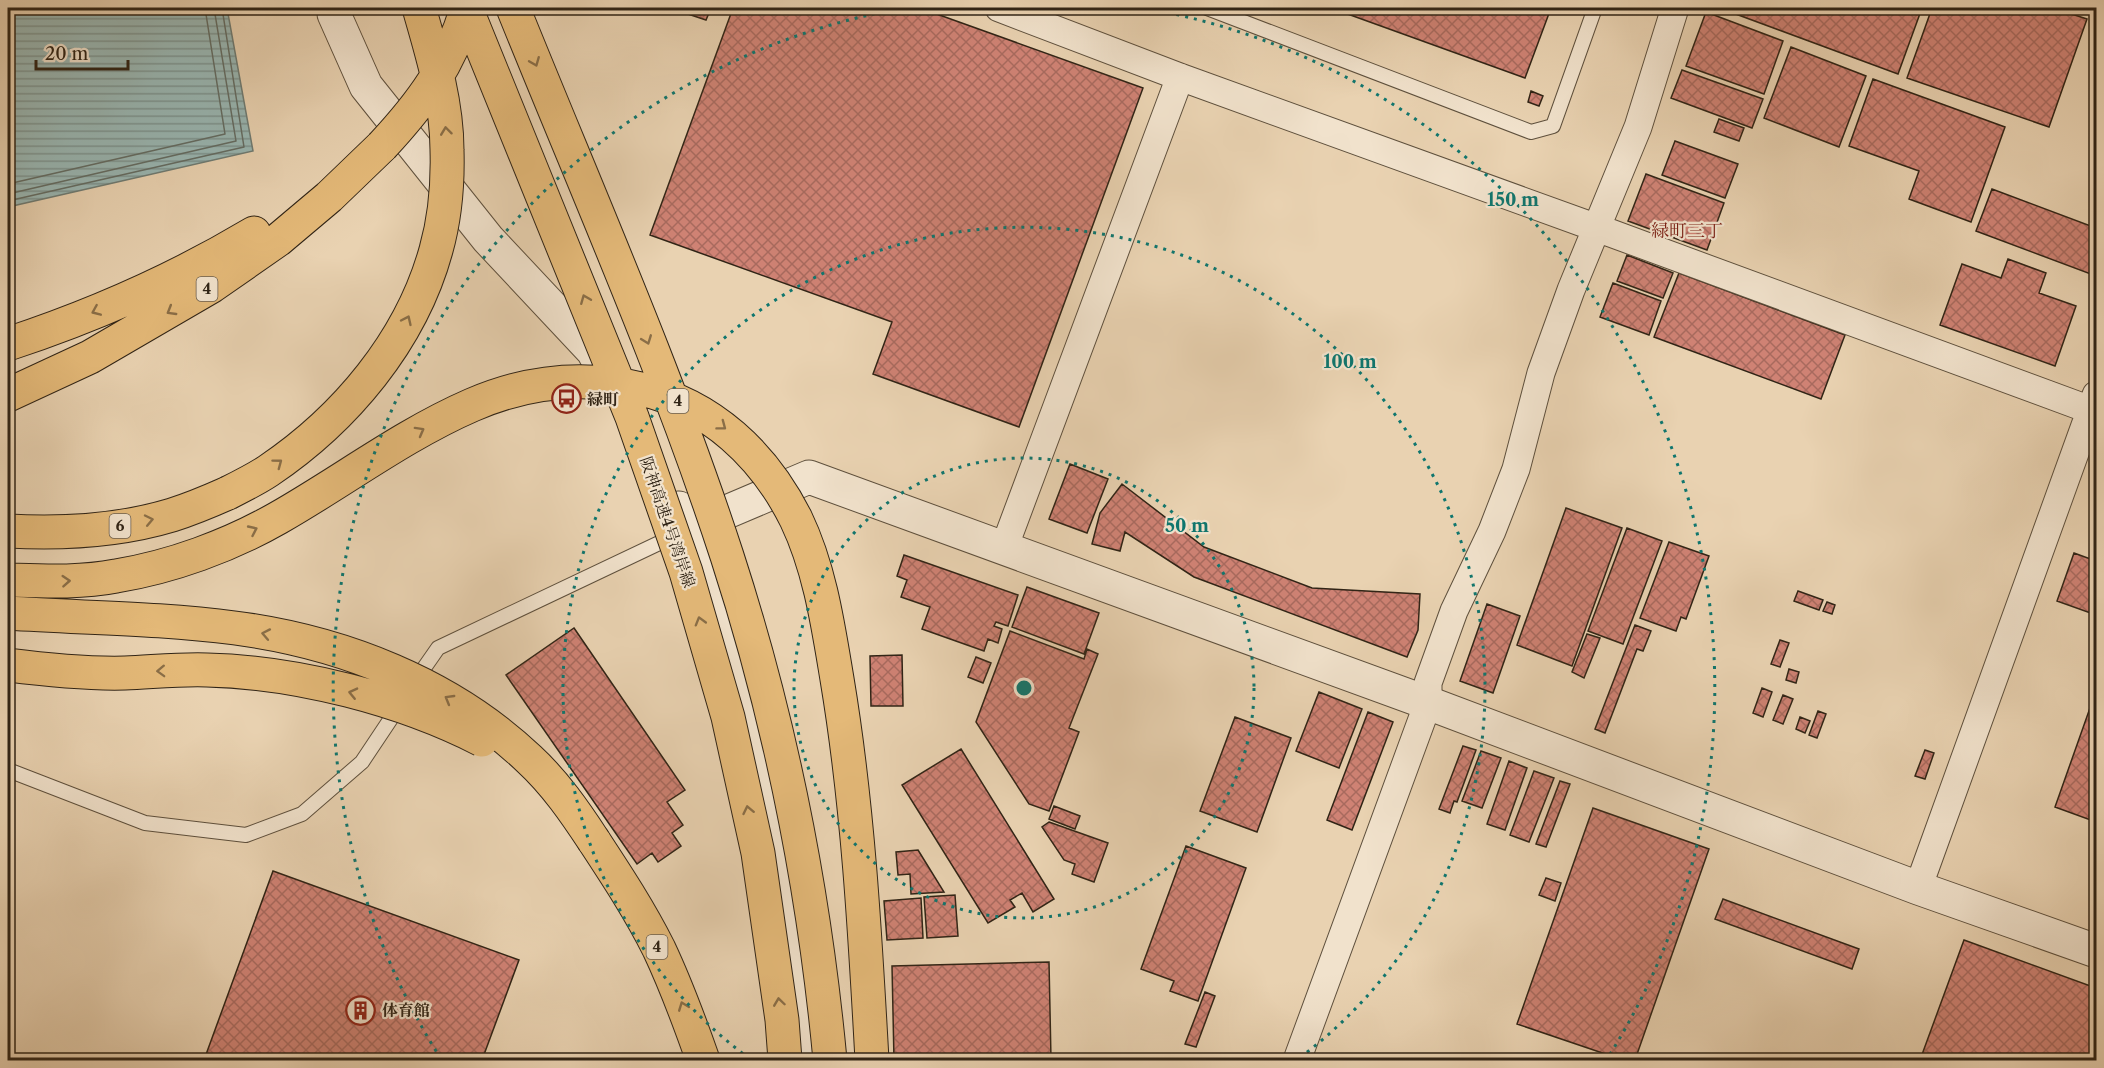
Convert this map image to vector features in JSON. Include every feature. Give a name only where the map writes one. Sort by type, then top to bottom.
[{"type":"highway","name":"6","points":[[8,531],[66,532],[118,527],[172,515],[228,494],[267,471],[305,443],[341,411],[374,374],[402,331],[421,290],[436,250],[446,203],[448,148],[441,96],[430,46],[418,8]]},
{"type":"highway","name":"4","points":[[8,395],[90,357],[212,286],[278,240],[329,197],[411,115],[451,52],[466,8]]},
{"type":"highway","name":"阪神高速4号湾岸線","points":[[466,8],[632,417],[686,572],[728,717],[758,854],[782,1020],[785,1060]]},
{"type":"highway","name":"4","points":[[513,8],[688,445],[730,567],[760,669],[786,774],[811,911],[830,1060]]},
{"type":"highway","points":[[8,344],[103,308],[222,253],[322,192],[382,146]]},
{"type":"highway","name":"4","points":[[8,580],[60,581],[114,577],[167,565],[222,545],[276,520],[420,430],[474,404],[523,388],[565,380],[609,381],[654,392],[694,407],[727,429],[771,479],[795,518],[816,573],[826,610],[855,816],[872,1060]]},
{"type":"highway","points":[[8,613],[147,620],[236,628],[333,650],[390,670],[428,687],[467,709],[501,734],[531,760],[564,797],[594,841]]},
{"type":"highway","name":"4","points":[[8,665],[84,672],[207,670],[283,677],[364,695],[454,726],[491,745],[528,772],[560,801],[594,841],[630,896],[658,949],[683,1003],[703,1060]]},
{"type":"street","points":[[334,8],[334,14],[366,86],[488,239],[593,351],[689,528],[738,656],[785,852],[808,1030],[809,1060]]},
{"type":"street","points":[[999,8],[1180,77],[2095,406],[1918,888]]},
{"type":"street","points":[[1296,1060],[1428,703],[1428,683],[1446,631],[1492,531],[1516,469],[1541,373],[1571,290],[1638,127],[1675,8]]},
{"type":"street","points":[[1005,548],[1180,77]]},
{"type":"street","points":[[689,528],[809,477],[1428,703],[1918,888],[2097,951]]},
{"type":"lane","points":[[1207,8],[1531,132],[1552,126],[1595,8]]},
{"type":"lane","points":[[8,770],[145,823],[246,835],[302,814],[362,762],[438,648],[689,528]]},
{"type":"water","points":[[8,8],[227,8],[253,151],[8,207]]},
{"type":"building","points":[[670,8],[711,8],[706,20]]},
{"type":"building","points":[[733,8],[920,8],[1143,88],[1019,427],[873,374],[892,322],[650,235]]},
{"type":"building","points":[[1331,8],[1551,8],[1525,78]]},
{"type":"building","points":[[1735,8],[1922,8],[1898,74],[1733,13]]},
{"type":"building","points":[[1932,8],[2053,8],[2087,19],[2049,127],[1907,78]]},
{"type":"building","points":[[1706,12],[1783,41],[1764,94],[1686,66]]},
{"type":"building","points":[[1791,47],[1866,76],[1839,147],[1764,118]]},
{"type":"building","points":[[1682,70],[1763,99],[1752,128],[1671,98]]},
{"type":"building","points":[[1873,79],[2005,127],[1971,222],[1909,199],[1919,171],[1849,146]]},
{"type":"building","points":[[1531,91],[1543,96],[1539,106],[1528,102]]},
{"type":"building","points":[[1719,119],[1744,128],[1739,141],[1714,132]]},
{"type":"building","points":[[1675,141],[1738,164],[1725,198],[1662,175]]},
{"type":"building","points":[[1646,174],[1724,203],[1707,250],[1628,221]]},
{"type":"building","points":[[1992,189],[2096,228],[2096,276],[1976,231]]},
{"type":"building","points":[[1627,255],[1673,273],[1663,298],[1617,281]]},
{"type":"building","points":[[2008,259],[2046,273],[2039,293],[2076,306],[2055,366],[1940,325],[1962,264],[2001,278]]},
{"type":"building","points":[[1679,273],[1845,335],[1821,399],[1654,337]]},
{"type":"building","points":[[1613,283],[1661,301],[1649,335],[1600,317]]},
{"type":"building","points":[[1070,464],[1108,479],[1087,533],[1049,519]]},
{"type":"building","points":[[1122,484],[1204,547],[1312,588],[1420,594],[1418,630],[1407,657],[1194,577],[1125,532],[1120,551],[1092,544],[1100,513]]},
{"type":"building","points":[[1566,508],[1622,528],[1572,666],[1517,645]]},
{"type":"building","points":[[1627,528],[1662,541],[1623,644],[1588,631]]},
{"type":"building","points":[[1669,542],[1709,556],[1686,619],[1681,617],[1676,631],[1640,618]]},
{"type":"building","points":[[2074,553],[2096,561],[2096,615],[2057,601]]},
{"type":"building","points":[[904,555],[1018,595],[1008,626],[996,622],[994,626],[1002,629],[998,643],[988,639],[984,651],[922,629],[930,607],[901,597],[907,580],[897,576]]},
{"type":"building","points":[[1027,587],[1099,613],[1084,654],[1012,627]]},
{"type":"building","points":[[1798,591],[1823,600],[1819,610],[1794,601]]},
{"type":"building","points":[[1827,602],[1835,605],[1832,614],[1823,611]]},
{"type":"building","points":[[1487,604],[1520,616],[1493,693],[1460,681]]},
{"type":"building","points":[[1635,625],[1651,631],[1643,651],[1637,649],[1605,733],[1595,729]]},
{"type":"building","points":[[574,628],[685,790],[667,802],[683,825],[672,833],[681,846],[658,862],[652,853],[637,864],[506,675]]},
{"type":"building","points":[[1010,631],[1084,659],[1087,649],[1098,654],[1069,728],[1079,732],[1049,811],[1029,804],[976,722]]},
{"type":"building","points":[[1587,634],[1600,638],[1584,678],[1572,672]]},
{"type":"building","points":[[1780,640],[1789,643],[1780,667],[1771,664]]},
{"type":"building","points":[[902,655],[903,706],[871,706],[870,656]]},
{"type":"building","points":[[976,657],[991,663],[983,683],[968,677]]},
{"type":"building","points":[[1789,669],[1799,672],[1796,683],[1786,680]]},
{"type":"building","points":[[1762,688],[1772,692],[1763,717],[1753,713]]},
{"type":"building","points":[[2096,691],[2096,822],[2055,807]]},
{"type":"building","points":[[1319,692],[1362,709],[1339,768],[1296,751]]},
{"type":"building","points":[[1783,695],[1793,699],[1783,724],[1773,720]]},
{"type":"building","points":[[1818,711],[1826,714],[1817,738],[1809,735]]},
{"type":"building","points":[[1368,712],[1393,722],[1352,830],[1327,820]]},
{"type":"building","points":[[1235,717],[1291,738],[1257,832],[1200,811]]},
{"type":"building","points":[[1800,717],[1810,721],[1805,733],[1796,729]]},
{"type":"building","points":[[1463,746],[1476,750],[1457,802],[1454,801],[1450,813],[1439,809]]},
{"type":"building","points":[[961,749],[1054,899],[1033,912],[1022,893],[1010,900],[1015,907],[988,923],[902,785]]},
{"type":"building","points":[[1925,750],[1934,753],[1925,779],[1915,776]]},
{"type":"building","points":[[1481,751],[1501,758],[1482,808],[1462,801]]},
{"type":"building","points":[[1509,761],[1527,768],[1505,830],[1487,824]]},
{"type":"building","points":[[1534,771],[1554,778],[1529,842],[1510,835]]},
{"type":"building","points":[[1560,781],[1570,784],[1546,847],[1536,844]]},
{"type":"building","points":[[1054,806],[1080,816],[1075,829],[1049,819]]},
{"type":"building","points":[[1593,808],[1709,849],[1635,1060],[1623,1060],[1517,1024]]},
{"type":"building","points":[[1049,822],[1108,843],[1094,882],[1072,874],[1075,864],[1064,860],[1042,827]]},
{"type":"building","points":[[1186,846],[1246,868],[1198,1001],[1170,991],[1174,981],[1141,969]]},
{"type":"building","points":[[918,850],[944,892],[911,894],[910,874],[898,875],[896,852]]},
{"type":"building","name":"体育館","points":[[273,871],[519,960],[482,1060],[204,1060]]},
{"type":"building","points":[[1546,878],[1561,883],[1555,901],[1539,895]]},
{"type":"building","points":[[955,895],[958,936],[927,938],[924,897]]},
{"type":"building","points":[[921,898],[923,938],[887,940],[884,901]]},
{"type":"building","points":[[1723,899],[1859,949],[1852,969],[1715,919]]},
{"type":"building","points":[[1964,940],[2096,988],[2096,1060],[1920,1060]]},
{"type":"building","points":[[1049,962],[1051,1059],[1149,1056],[1149,1060],[894,1060],[892,966]]},
{"type":"building","points":[[1205,992],[1215,996],[1196,1047],[1185,1044]]},
{"type":"place","name":"緑町","points":[[566,399]]},
{"type":"place","name":"体育館","points":[[361,1010]]},
{"type":"district","name":"緑町三丁","points":[[1687,231]]}]
